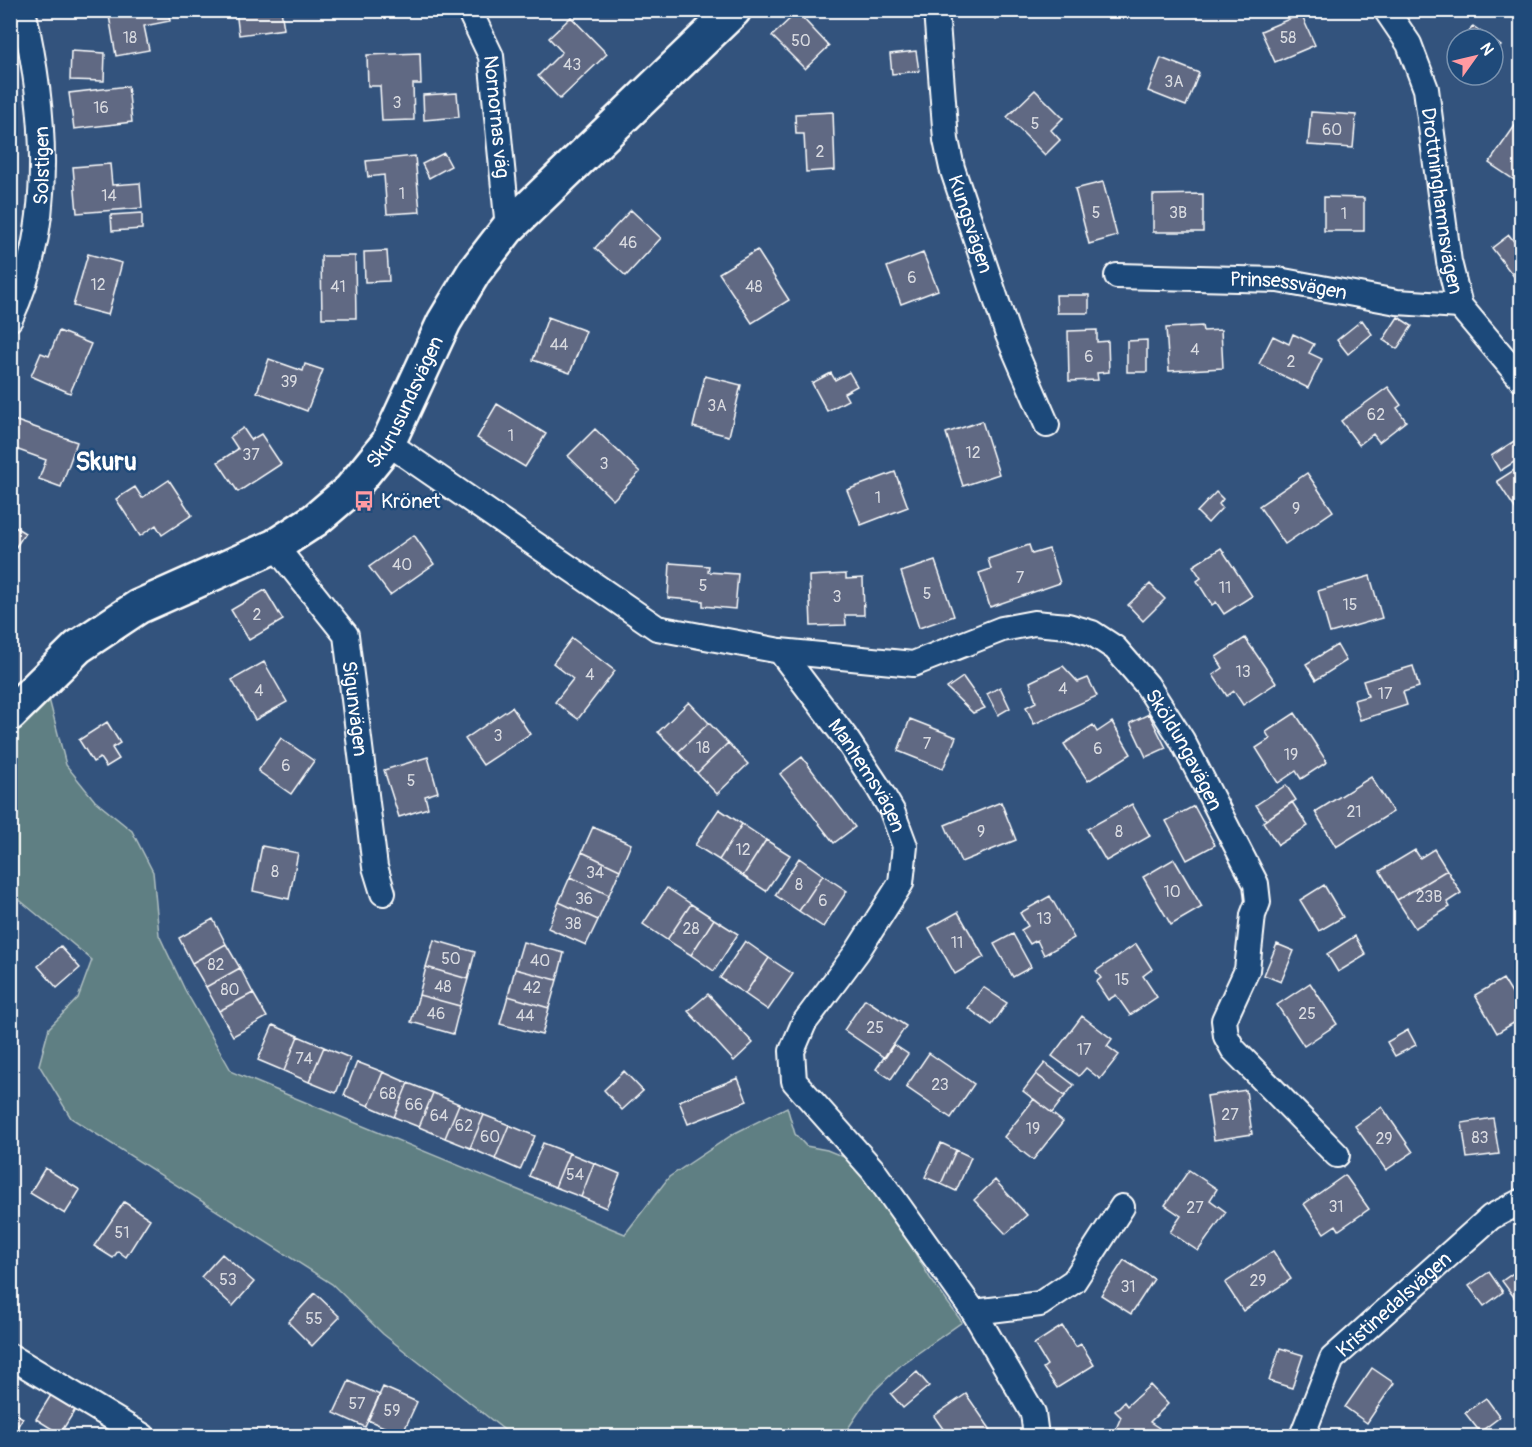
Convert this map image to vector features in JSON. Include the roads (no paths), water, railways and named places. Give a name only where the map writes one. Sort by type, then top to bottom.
[{"type":"street","name":"Solstigen","points":[[10,319],[21,298],[37,237],[41,169],[38,80],[23,10]]},
{"type":"street","name":"Nornornas väg","points":[[469,10],[491,56],[508,228]]},
{"type":"street","name":"Skurusundsvägen","points":[[10,714],[78,647],[138,607],[275,546],[315,520],[350,490],[388,443],[444,322],[474,272],[508,228],[734,10]]},
{"type":"street","name":"Kungsvägen","points":[[936,10],[946,140],[952,168],[1004,324],[1047,425]]},
{"type":"street","name":"Drottninghamnsvägen","points":[[1386,10],[1409,44],[1426,89],[1449,262],[1460,306],[1521,380]]},
{"type":"street","name":"Prinsessvägen","points":[[1117,276],[1278,280],[1397,302],[1460,306]]},
{"type":"street","points":[[388,443],[657,628],[780,651]]},
{"type":"street","name":"Sigunvägen","points":[[275,546],[346,635],[375,867],[384,893]]},
{"type":"street","name":"Sköldungavägen","points":[[780,651],[913,664],[1002,629],[1034,623],[1068,626],[1092,633],[1115,648],[1147,685],[1182,740],[1256,884],[1258,902],[1253,915],[1246,970],[1224,1020],[1226,1036],[1233,1049],[1337,1155]]},
{"type":"street","name":"Manhemsvägen","points":[[780,651],[845,737],[872,779],[892,811],[905,846],[900,883],[857,952],[804,1023],[792,1052],[794,1081],[873,1170],[974,1312],[1033,1413],[1036,1437]]},
{"type":"street","name":"Kristinedalsvägen","points":[[1302,1437],[1332,1359],[1491,1217],[1521,1201]]},
{"type":"street","points":[[974,1312],[1040,1304],[1074,1281],[1122,1207]]},
{"type":"street","points":[[10,1356],[143,1437]]},
{"type":"place","name":"Krönet","points":[[364,501]]},
{"type":"district","name":"Skuru","points":[[106,462]]}]
